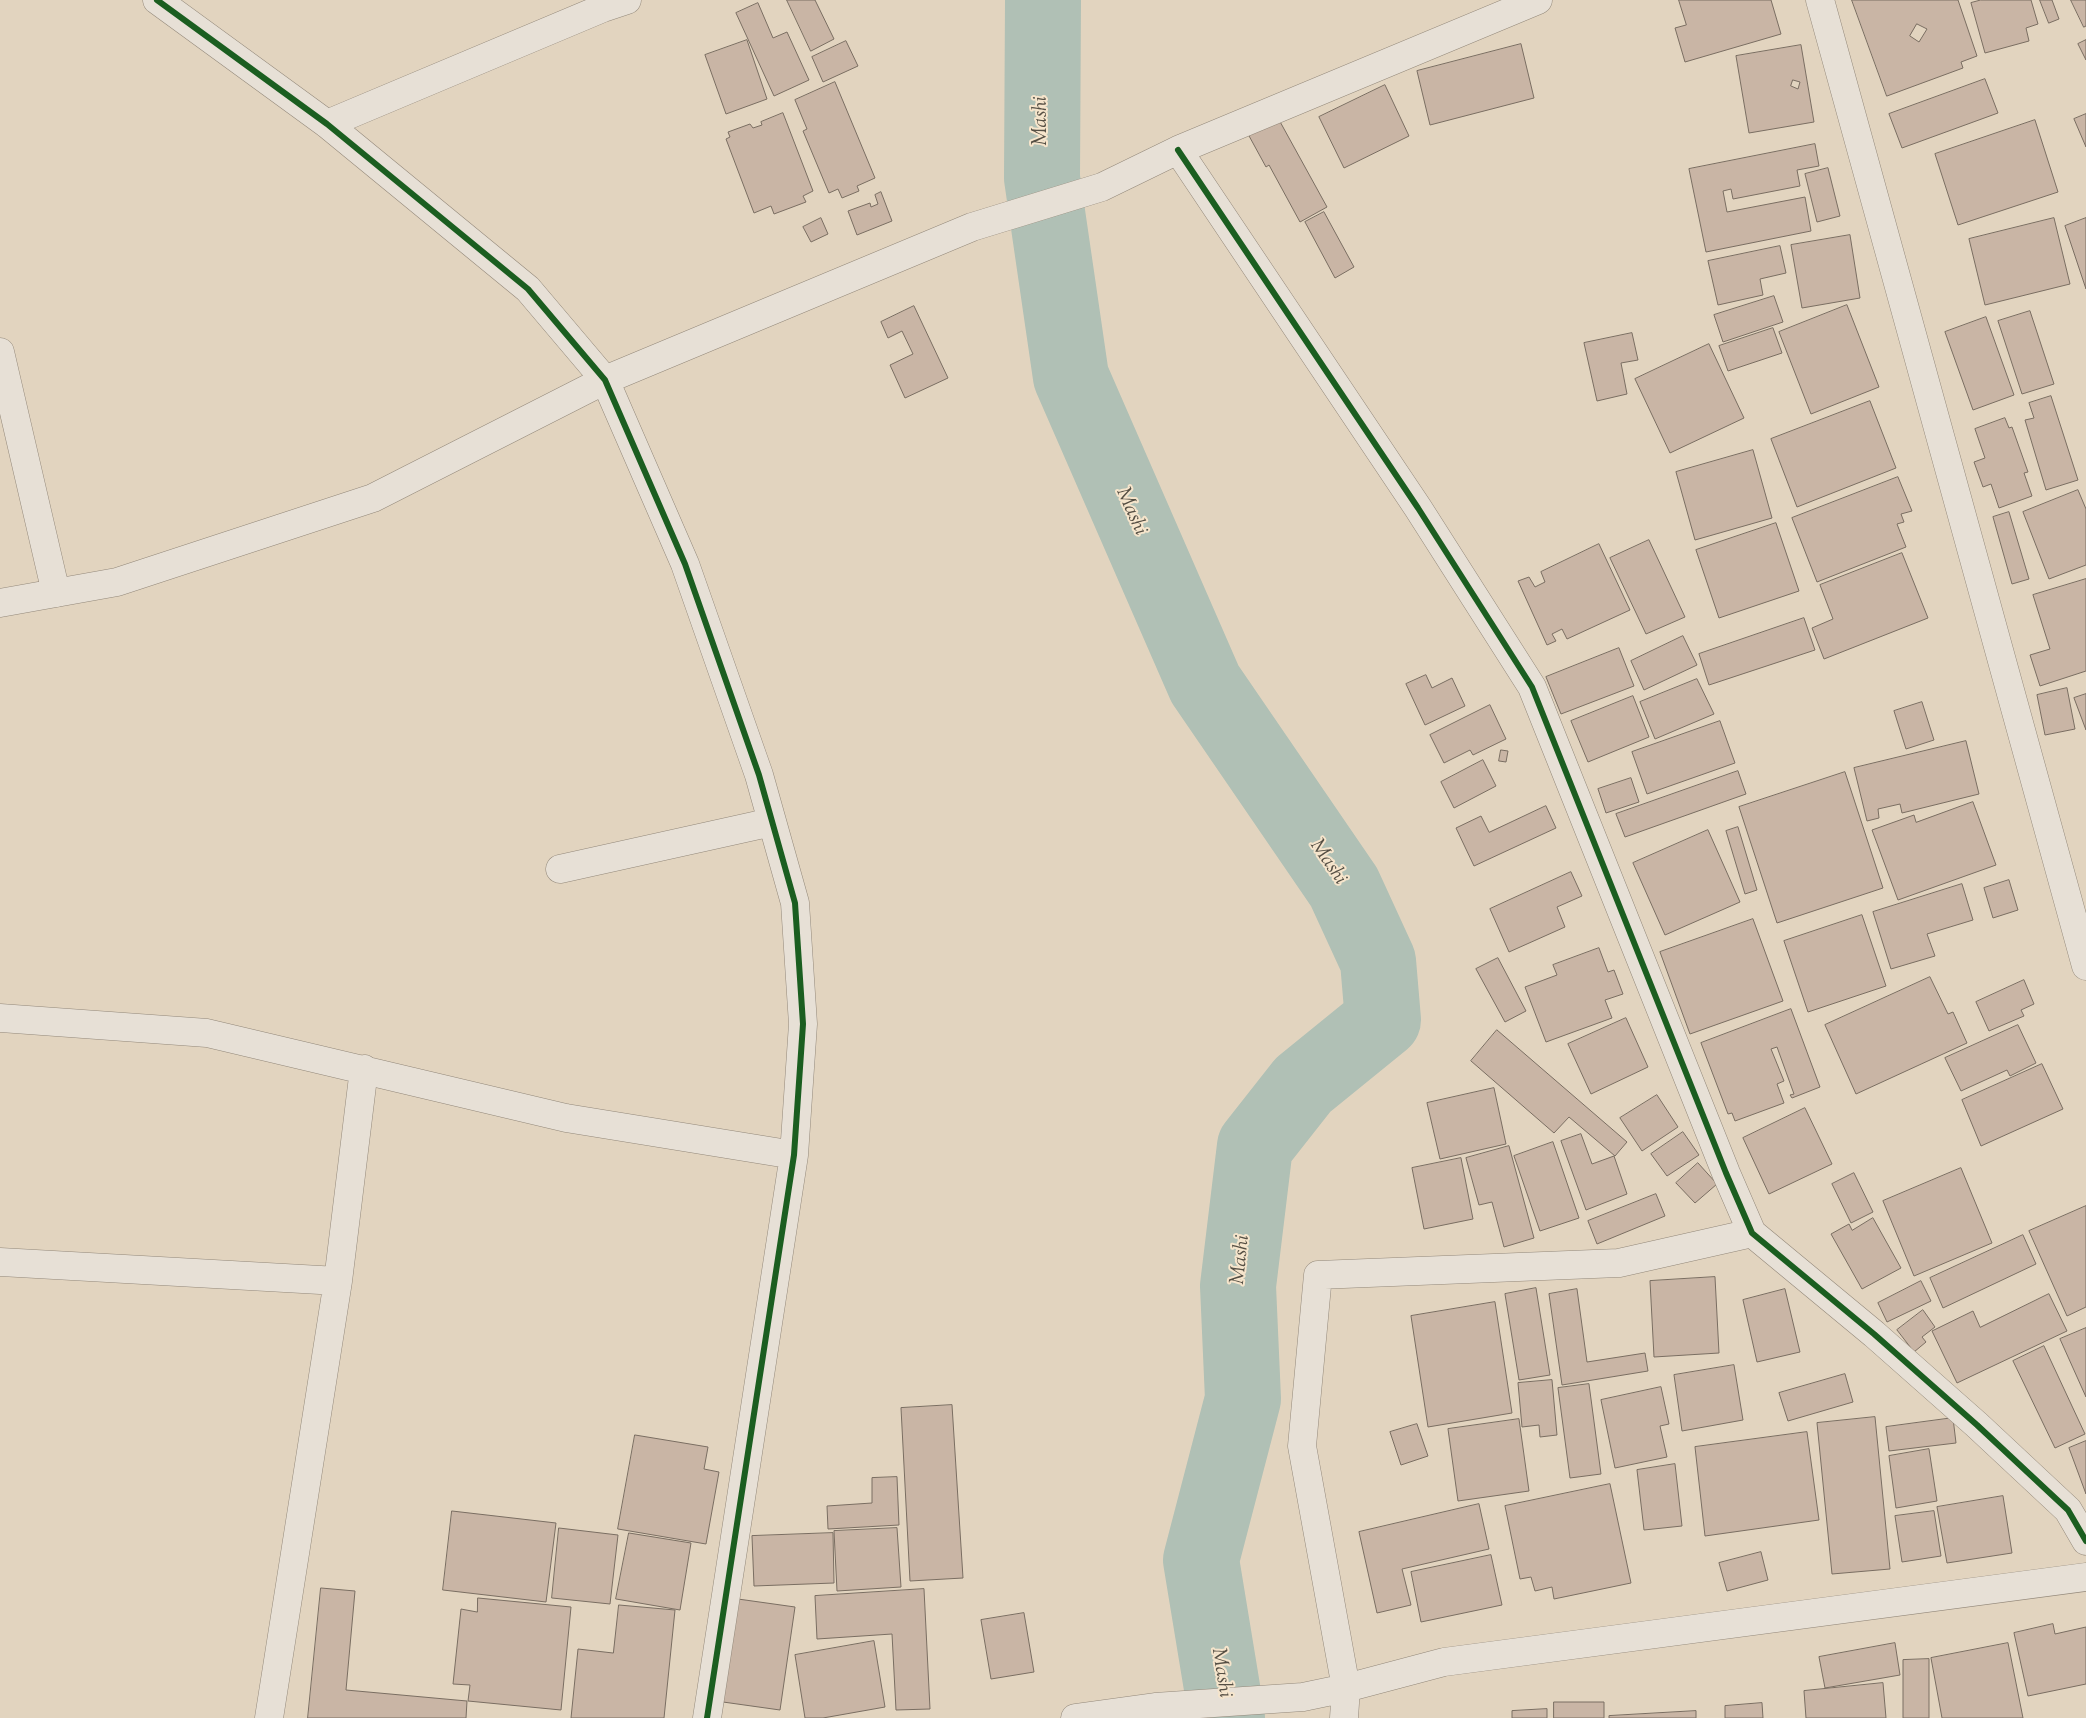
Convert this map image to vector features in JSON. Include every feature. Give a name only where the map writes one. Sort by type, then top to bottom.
[{"type":"street","points":[[157,0],[327,124],[528,289],[605,380],[685,564],[758,774],[795,903],[803,1024],[794,1155],[707,1718]]},
{"type":"street","points":[[327,124],[603,8],[628,0]]},
{"type":"street","points":[[0,603],[117,582],[373,498],[605,380],[972,227],[1102,187],[1178,150],[1538,0]]},
{"type":"street","points":[[1820,0],[2086,966]]},
{"type":"street","points":[[1178,150],[1413,500],[1532,687],[1722,1164],[1752,1233],[1874,1334],[1977,1426],[2068,1510],[2086,1541]]},
{"type":"street","points":[[0,352],[56,593]]},
{"type":"street","points":[[560,869],[772,822]]},
{"type":"street","points":[[0,1018],[207,1033],[566,1118],[794,1155]]},
{"type":"street","points":[[269,1718],[338,1281],[364,1069]]},
{"type":"street","points":[[1344,1718],[1346,1688],[1302,1446],[1318,1275],[1619,1263],[1752,1233]]},
{"type":"street","points":[[0,1262],[338,1281]]},
{"type":"street","points":[[1075,1718],[1155,1706],[1302,1697],[1346,1688],[1444,1662],[2086,1577]]},
{"type":"building","points":[[787,0],[815,0],[834,39],[811,51]]},
{"type":"building","points":[[1679,0],[1771,0],[1781,34],[1685,62],[1675,28],[1686,25]]},
{"type":"building","points":[[1852,0],[1958,0],[1977,56],[1961,62],[1963,68],[1887,96]],"holes":[[[1917,24],[1927,29],[1919,42],[1910,36]]]},
{"type":"building","points":[[1981,0],[2031,0],[2038,24],[2026,28],[2029,41],[1985,53],[1971,3]]},
{"type":"building","points":[[2040,0],[2052,0],[2059,19],[2049,23]]},
{"type":"building","points":[[2071,0],[2086,0],[2086,26],[2084,27]]},
{"type":"building","points":[[758,3],[773,38],[787,32],[809,80],[774,96],[736,13]]},
{"type":"building","points":[[747,40],[767,99],[726,114],[705,55]]},
{"type":"building","points":[[2086,40],[2086,60],[2078,44]]},
{"type":"building","points":[[846,41],[858,66],[823,82],[812,57]]},
{"type":"building","points":[[1521,44],[1534,98],[1430,125],[1417,71]]},
{"type":"building","points":[[1801,45],[1814,122],[1749,133],[1736,56]],"holes":[[[1793,80],[1800,82],[1798,89],[1791,86]]]},
{"type":"building","points":[[1985,79],[1998,113],[1902,148],[1889,114]]},
{"type":"building","points":[[835,82],[875,178],[857,186],[859,191],[842,198],[838,189],[829,193],[803,131],[807,129],[795,100]]},
{"type":"building","points":[[1385,85],[1409,136],[1344,168],[1319,117]]},
{"type":"building","points":[[783,113],[813,191],[803,196],[806,202],[774,214],[771,206],[754,213],[726,139],[730,137],[728,132],[750,124],[753,128],[762,125],[761,122]]},
{"type":"building","points":[[2086,114],[2086,147],[2074,119]]},
{"type":"building","points":[[1278,118],[1327,207],[1300,222],[1269,165],[1266,167],[1248,134]]},
{"type":"building","points":[[2035,120],[2058,192],[1958,225],[1935,154]]},
{"type":"building","points":[[1815,144],[1819,166],[1797,170],[1800,186],[1733,199],[1731,189],[1723,191],[1727,212],[1805,197],[1811,231],[1706,252],[1689,169]]},
{"type":"building","points":[[1828,168],[1840,216],[1817,222],[1805,174]]},
{"type":"building","points":[[881,192],[892,221],[857,235],[848,211],[870,203],[871,207],[878,204],[875,195]]},
{"type":"building","points":[[1324,212],[1354,267],[1335,278],[1305,222]]},
{"type":"building","points":[[821,218],[828,234],[811,242],[803,227]]},
{"type":"building","points":[[2054,218],[2070,284],[1985,305],[1969,239]]},
{"type":"building","points":[[2086,218],[2086,289],[2065,226]]},
{"type":"building","points":[[1850,235],[1860,298],[1802,308],[1791,245]]},
{"type":"building","points":[[1780,246],[1786,273],[1760,279],[1763,295],[1718,305],[1708,261]]},
{"type":"building","points":[[1774,296],[1783,322],[1723,342],[1714,315]]},
{"type":"building","points":[[1847,305],[1879,387],[1811,414],[1779,332]]},
{"type":"building","points":[[914,306],[948,378],[905,398],[890,365],[913,354],[902,331],[888,338],[881,322]]},
{"type":"building","points":[[2030,311],[2054,384],[2022,394],[1998,321]]},
{"type":"building","points":[[1986,317],[2014,395],[1973,410],[1945,332]]},
{"type":"building","points":[[1773,328],[1782,353],[1728,371],[1719,346]]},
{"type":"building","points":[[1632,333],[1638,360],[1621,363],[1627,394],[1597,401],[1584,343]]},
{"type":"building","points":[[1709,344],[1744,418],[1670,453],[1635,379]]},
{"type":"building","points":[[2051,396],[2078,480],[2046,490],[2025,420],[2034,418],[2029,403]]},
{"type":"building","points":[[1870,401],[1896,468],[1797,507],[1771,439]]},
{"type":"building","points":[[2005,418],[2009,428],[2012,427],[2028,472],[2024,473],[2032,496],[1999,508],[1991,484],[1983,487],[1974,462],[1985,458],[1975,429]]},
{"type":"building","points":[[1753,450],[1772,518],[1695,540],[1676,472]]},
{"type":"building","points":[[1898,477],[1912,511],[1901,514],[1904,522],[1897,524],[1906,547],[1817,582],[1792,518]]},
{"type":"building","points":[[2078,490],[2086,509],[2086,565],[2049,579],[2023,512]]},
{"type":"building","points":[[2009,512],[2029,579],[2012,584],[1993,517]]},
{"type":"building","points":[[1776,523],[1799,591],[1719,618],[1696,550]]},
{"type":"building","points":[[1649,540],[1685,617],[1646,634],[1610,558]]},
{"type":"building","points":[[1599,544],[1630,610],[1567,639],[1562,629],[1552,634],[1556,641],[1547,645],[1518,581],[1529,577],[1535,587],[1545,582],[1541,572]]},
{"type":"building","points":[[1902,553],[1928,618],[1824,659],[1812,628],[1833,619],[1820,585]]},
{"type":"building","points":[[2086,579],[2086,671],[2040,686],[2030,655],[2050,649],[2033,595]]},
{"type":"building","points":[[1804,618],[1815,650],[1709,685],[1699,654]]},
{"type":"building","points":[[1683,636],[1697,665],[1644,690],[1631,661]]},
{"type":"building","points":[[1619,648],[1634,686],[1561,714],[1546,677]]},
{"type":"building","points":[[1426,675],[1432,688],[1452,678],[1465,706],[1425,725],[1406,684]]},
{"type":"building","points":[[1697,679],[1714,714],[1655,739],[1640,702]]},
{"type":"building","points":[[2067,688],[2075,729],[2045,735],[2037,695]]},
{"type":"building","points":[[2086,694],[2086,730],[2074,698]]},
{"type":"building","points":[[1633,696],[1649,737],[1588,762],[1571,721]]},
{"type":"building","points":[[1922,702],[1934,740],[1906,749],[1894,711]]},
{"type":"building","points":[[1490,705],[1506,739],[1473,755],[1470,750],[1444,763],[1430,735]]},
{"type":"building","points":[[1720,721],[1735,763],[1647,794],[1632,752]]},
{"type":"building","points":[[1966,741],[1979,794],[1902,813],[1900,804],[1878,809],[1879,818],[1867,821],[1854,768]]},
{"type":"building","points":[[1501,750],[1508,751],[1506,762],[1499,761]]},
{"type":"building","points":[[1483,760],[1496,786],[1454,808],[1441,782]]},
{"type":"building","points":[[1738,771],[1746,794],[1625,837],[1616,814]]},
{"type":"building","points":[[1845,772],[1883,888],[1777,923],[1739,807]]},
{"type":"building","points":[[1631,778],[1639,802],[1606,813],[1598,789]]},
{"type":"building","points":[[1973,802],[1996,865],[1898,900],[1872,830],[1914,815],[1916,822]]},
{"type":"building","points":[[1546,806],[1556,828],[1474,866],[1456,828],[1481,816],[1489,832]]},
{"type":"building","points":[[1738,827],[1757,890],[1745,894],[1726,831]]},
{"type":"building","points":[[1708,830],[1740,902],[1665,935],[1633,863]]},
{"type":"building","points":[[1571,872],[1582,896],[1557,907],[1565,927],[1509,952],[1490,909]]},
{"type":"building","points":[[2009,880],[2018,910],[1993,918],[1984,888]]},
{"type":"building","points":[[1962,884],[1973,920],[1927,934],[1935,956],[1891,969],[1873,912]]},
{"type":"building","points":[[1862,915],[1886,986],[1808,1012],[1784,941]]},
{"type":"building","points":[[1753,919],[1783,1001],[1690,1034],[1660,952]]},
{"type":"building","points":[[1599,948],[1608,972],[1614,970],[1623,994],[1605,1000],[1612,1018],[1546,1042],[1525,987],[1557,975],[1553,965]]},
{"type":"building","points":[[1498,958],[1526,1011],[1505,1022],[1476,969]]},
{"type":"building","points":[[1930,977],[1948,1014],[1953,1012],[1967,1043],[1856,1094],[1825,1025]]},
{"type":"building","points":[[2024,980],[2034,1004],[2021,1010],[2024,1016],[1989,1031],[1976,1002]]},
{"type":"building","points":[[1791,1009],[1820,1087],[1792,1098],[1790,1095],[1794,1094],[1777,1047],[1771,1049],[1784,1081],[1777,1084],[1784,1103],[1735,1121],[1732,1113],[1728,1114],[1701,1043]]},
{"type":"building","points":[[1626,1018],[1648,1067],[1591,1094],[1568,1044]]},
{"type":"building","points":[[2018,1025],[2036,1063],[2010,1076],[2007,1070],[1961,1091],[1945,1058]]},
{"type":"building","points":[[1497,1030],[1627,1142],[1615,1156],[1569,1117],[1554,1133],[1471,1061]]},
{"type":"building","points":[[2042,1064],[2063,1109],[1981,1146],[1962,1100]]},
{"type":"building","points":[[1494,1088],[1506,1144],[1440,1159],[1427,1103]]},
{"type":"building","points":[[1657,1095],[1678,1127],[1642,1151],[1620,1118]]},
{"type":"building","points":[[1805,1108],[1832,1164],[1769,1194],[1743,1138]]},
{"type":"building","points":[[1683,1132],[1699,1155],[1667,1176],[1651,1154]]},
{"type":"building","points":[[1581,1134],[1592,1164],[1614,1156],[1627,1194],[1586,1210],[1561,1141]]},
{"type":"building","points":[[1553,1142],[1579,1218],[1540,1231],[1514,1156]]},
{"type":"building","points":[[1509,1146],[1534,1238],[1504,1247],[1492,1202],[1479,1205],[1466,1158]]},
{"type":"building","points":[[1461,1158],[1473,1219],[1424,1229],[1412,1168]]},
{"type":"building","points":[[1698,1163],[1717,1184],[1695,1203],[1676,1183]]},
{"type":"building","points":[[1961,1168],[1992,1243],[1914,1276],[1883,1201]]},
{"type":"building","points":[[1854,1173],[1873,1212],[1851,1223],[1832,1184]]},
{"type":"building","points":[[1656,1194],[1665,1216],[1597,1244],[1588,1221]]},
{"type":"building","points":[[2086,1206],[2086,1307],[2067,1316],[2029,1231]]},
{"type":"building","points":[[1873,1218],[1901,1268],[1862,1289],[1831,1234],[1849,1224],[1852,1230]]},
{"type":"building","points":[[2023,1235],[2036,1264],[1943,1308],[1930,1278]]},
{"type":"building","points":[[1715,1277],[1719,1353],[1654,1357],[1650,1281]]},
{"type":"building","points":[[1921,1281],[1931,1301],[1887,1322],[1878,1303]]},
{"type":"building","points":[[1536,1288],[1550,1375],[1519,1380],[1505,1294]]},
{"type":"building","points":[[1577,1289],[1587,1362],[1645,1353],[1648,1371],[1562,1385],[1549,1294]]},
{"type":"building","points":[[1785,1289],[1800,1352],[1757,1362],[1743,1300]]},
{"type":"building","points":[[2049,1294],[2067,1331],[1957,1383],[1932,1331],[1973,1311],[1980,1327]]},
{"type":"building","points":[[1495,1302],[1512,1413],[1428,1427],[1411,1316]]},
{"type":"building","points":[[1923,1310],[1935,1327],[1922,1337],[1926,1342],[1914,1352],[1897,1330]]},
{"type":"building","points":[[2086,1328],[2086,1397],[2060,1339]]},
{"type":"building","points":[[2044,1346],[2085,1434],[2055,1448],[2013,1361]]},
{"type":"building","points":[[1734,1365],[1743,1420],[1682,1431],[1674,1375]]},
{"type":"building","points":[[1845,1374],[1853,1402],[1788,1421],[1779,1393]]},
{"type":"building","points":[[1552,1380],[1557,1435],[1540,1437],[1539,1425],[1522,1427],[1518,1383]]},
{"type":"building","points":[[1589,1384],[1601,1474],[1570,1478],[1558,1388]]},
{"type":"building","points":[[1661,1387],[1669,1424],[1660,1426],[1667,1457],[1615,1468],[1601,1400]]},
{"type":"building","points":[[952,1405],[963,1578],[910,1581],[901,1408]]},
{"type":"building","points":[[1875,1417],[1890,1569],[1832,1574],[1817,1423]]},
{"type":"building","points":[[1953,1418],[1956,1443],[1889,1451],[1886,1427]]},
{"type":"building","points":[[1519,1419],[1529,1491],[1458,1501],[1448,1429]]},
{"type":"building","points":[[1417,1424],[1428,1456],[1401,1465],[1390,1432]]},
{"type":"building","points":[[1807,1432],[1819,1520],[1705,1536],[1695,1447]]},
{"type":"building","points":[[635,1435],[708,1447],[704,1469],[719,1472],[706,1544],[618,1529]]},
{"type":"building","points":[[2086,1441],[2086,1494],[2069,1448]]},
{"type":"building","points":[[1929,1449],[1937,1501],[1896,1508],[1889,1456]]},
{"type":"building","points":[[1675,1464],[1682,1526],[1644,1530],[1637,1470]]},
{"type":"building","points":[[897,1477],[899,1525],[828,1529],[827,1506],[872,1503],[872,1478]]},
{"type":"building","points":[[1610,1484],[1631,1583],[1554,1599],[1552,1587],[1535,1591],[1531,1577],[1520,1579],[1505,1506]]},
{"type":"building","points":[[2003,1496],[2012,1553],[1947,1563],[1937,1507]]},
{"type":"building","points":[[1479,1504],[1489,1549],[1402,1569],[1411,1605],[1377,1613],[1359,1532]]},
{"type":"building","points":[[452,1511],[556,1523],[546,1602],[443,1590]]},
{"type":"building","points":[[1934,1511],[1941,1556],[1902,1562],[1895,1516]]},
{"type":"building","points":[[559,1528],[618,1535],[610,1604],[552,1598]]},
{"type":"building","points":[[897,1528],[901,1587],[837,1591],[834,1531]]},
{"type":"building","points":[[629,1533],[691,1543],[680,1610],[616,1599]]},
{"type":"building","points":[[833,1533],[834,1583],[754,1586],[752,1536]]},
{"type":"building","points":[[1761,1552],[1768,1580],[1727,1591],[1719,1563]]},
{"type":"building","points":[[1491,1555],[1502,1605],[1421,1622],[1411,1572]]},
{"type":"building","points":[[321,1588],[355,1591],[346,1690],[467,1701],[466,1718],[308,1718]]},
{"type":"building","points":[[924,1589],[930,1709],[896,1710],[892,1634],[817,1639],[815,1596]]},
{"type":"building","points":[[478,1598],[571,1607],[561,1710],[468,1701],[470,1685],[453,1684],[461,1609],[477,1612]]},
{"type":"building","points":[[738,1599],[795,1607],[780,1710],[723,1702]]},
{"type":"building","points":[[619,1605],[675,1610],[664,1718],[571,1718],[578,1649],[613,1653]]},
{"type":"building","points":[[1024,1613],[1034,1672],[991,1679],[981,1620]]},
{"type":"building","points":[[2053,1624],[2055,1634],[2086,1627],[2086,1684],[2028,1696],[2014,1633]]},
{"type":"building","points":[[874,1641],[885,1707],[823,1718],[805,1718],[795,1655]]},
{"type":"building","points":[[1895,1643],[1900,1675],[1825,1688],[1819,1657]]},
{"type":"building","points":[[2008,1643],[2023,1718],[1942,1718],[1931,1658]]},
{"type":"building","points":[[1929,1659],[1929,1718],[1903,1718],[1903,1660]]},
{"type":"building","points":[[1883,1683],[1886,1718],[1806,1718],[1804,1691]]},
{"type":"building","points":[[1554,1702],[1604,1702],[1604,1718],[1554,1718]]},
{"type":"building","points":[[1762,1703],[1763,1718],[1725,1718],[1725,1706]]},
{"type":"building","points":[[1547,1709],[1547,1718],[1512,1718],[1512,1711]]},
{"type":"building","points":[[1696,1711],[1696,1718],[1609,1718],[1609,1716]]},
{"type":"waterway","name":"Mashi","points":[[1043,0],[1042,178],[1071,377],[1205,684],[1344,887],[1378,961],[1383,1020],[1303,1085],[1255,1146],[1238,1286],[1243,1399],[1201,1560],[1227,1718]]},
{"type":"cycle path","points":[[157,0],[327,124],[528,289],[605,380],[685,564],[759,775],[795,903],[803,1024],[794,1155],[707,1718]]},
{"type":"cycle path","points":[[1178,150],[1418,508],[1532,687],[1726,1173],[1752,1233],[1874,1334],[1977,1425],[2068,1510],[2086,1541]]}]
